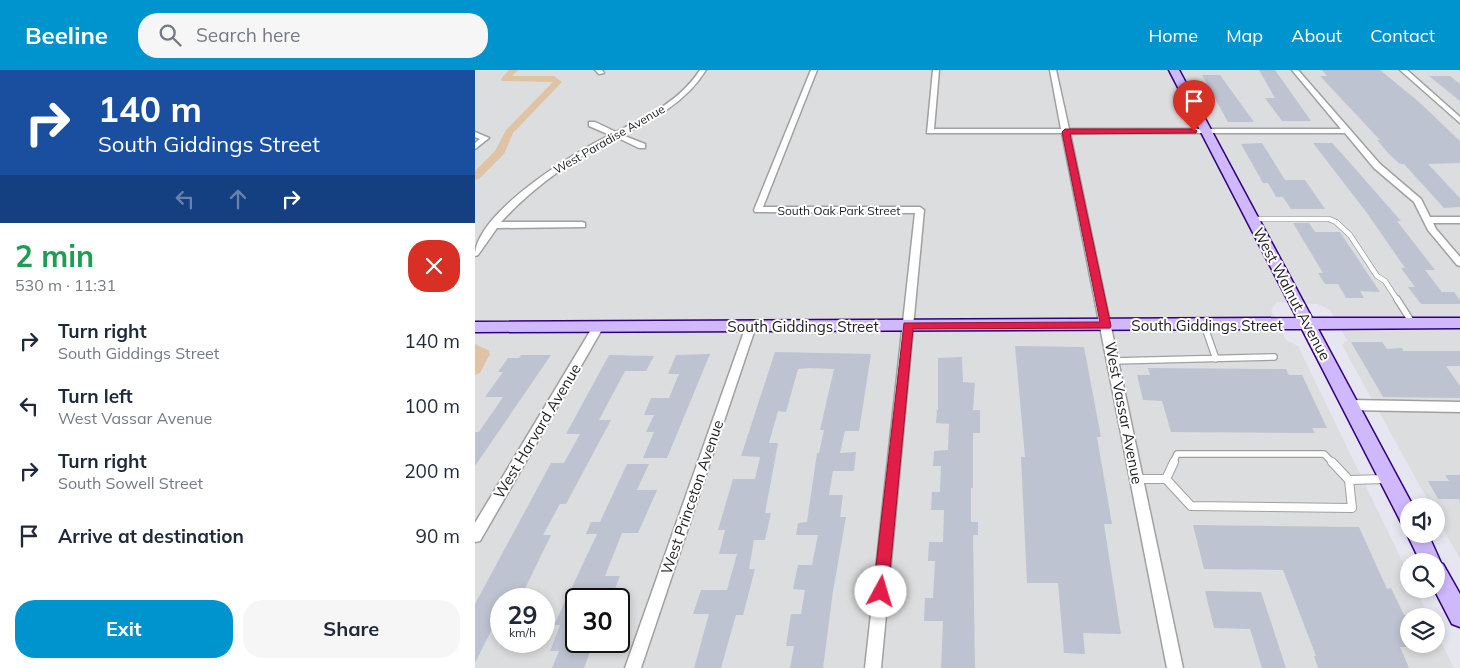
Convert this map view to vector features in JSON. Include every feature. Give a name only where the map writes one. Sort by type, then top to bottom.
[{"type":"street","name":"West Paradise Avenue","points":[[475,253],[493,225],[533,185],[560,166],[668,105],[693,83],[703,70]]},
{"type":"street","name":"South Oak Park Street","points":[[814,70],[758,210],[920,210],[908,325]]},
{"type":"street","points":[[936,70],[931,131],[1345,131]]},
{"type":"street","name":"West Vassar Avenue","points":[[1053,70],[1175,668]]},
{"type":"street","name":"West Walnut Avenue","points":[[1175,70],[1400,501]]},
{"type":"street","points":[[1295,70],[1345,131],[1377,166],[1418,201],[1432,230],[1460,263]]},
{"type":"street","points":[[1403,70],[1460,121]]},
{"type":"street","points":[[592,124],[642,146]]},
{"type":"street","points":[[475,134],[485,138],[475,147]]},
{"type":"street","points":[[1428,220],[1460,220]]},
{"type":"street","points":[[493,225],[582,224]]},
{"type":"street","name":"South Giddings Street","points":[[475,327],[1106,326],[1460,323]]},
{"type":"street","points":[[873,668],[908,325]]},
{"type":"street","name":"West Harvard Avenue","points":[[475,536],[599,326]]},
{"type":"street","name":"West Princeton Avenue","points":[[633,668],[751,326]]},
{"type":"street","points":[[1350,405],[1460,407]]},
{"type":"street","points":[[1445,587],[1460,616]]},
{"type":"lane","points":[[1253,219],[1329,219],[1337,221],[1344,227],[1377,276],[1385,281],[1413,324]]},
{"type":"lane","points":[[1204,325],[1216,359]]},
{"type":"lane","points":[[1113,361],[1274,357]]},
{"type":"lane","points":[[1137,479],[1166,479],[1191,506],[1352,508],[1349,480],[1325,454],[1177,454],[1166,479]]},
{"type":"lane","points":[[1349,480],[1389,480]]},
{"type":"shaded area","points":[[475,70],[1460,70],[1460,559],[1445,532],[1445,498],[1427,498],[1342,345],[1347,340],[1330,310],[1318,304],[1277,302],[1271,310],[1286,340],[1298,346],[1400,556],[1400,598],[1420,598],[1425,608],[1400,608],[1400,653],[1445,653],[1445,650],[1454,668],[475,668]]},
{"type":"building","points":[[1259,70],[1275,70],[1311,121],[1282,121],[1265,98],[1275,98]]},
{"type":"building","points":[[1322,70],[1380,70],[1418,101],[1460,141],[1460,163],[1428,164],[1460,198],[1460,207],[1444,208],[1404,164],[1400,164],[1389,154],[1377,140],[1380,140],[1320,76],[1327,76]]},
{"type":"building","points":[[1202,75],[1220,75],[1254,122],[1228,122]]},
{"type":"building","points":[[1429,76],[1450,76],[1460,84],[1460,101]]},
{"type":"building","points":[[1262,143],[1285,180],[1305,180],[1325,209],[1291,209],[1283,197],[1276,197],[1268,183],[1263,183],[1241,144]]},
{"type":"building","points":[[1313,143],[1332,143],[1344,156],[1401,221],[1397,221],[1435,270],[1425,270],[1442,292],[1454,292],[1460,300],[1460,304],[1421,304],[1408,287],[1415,287],[1401,268],[1405,268],[1367,213]]},
{"type":"building","points":[[1293,223],[1309,223],[1315,232],[1340,232],[1380,292],[1360,291],[1364,298],[1346,298],[1338,284],[1325,284],[1318,273],[1323,273]]},
{"type":"building","points":[[1351,342],[1382,342],[1387,349],[1402,348],[1403,351],[1460,351],[1460,366],[1446,366],[1460,386],[1460,398],[1383,397]]},
{"type":"building","points":[[1015,346],[1084,347],[1101,437],[1097,437],[1112,524],[1104,524],[1121,634],[1083,633],[1085,654],[1064,653],[1058,583],[1027,583],[1021,457],[1025,457]]},
{"type":"building","points":[[775,352],[871,354],[859,431],[845,431],[840,453],[856,452],[854,471],[833,471],[829,495],[843,495],[840,517],[846,517],[833,591],[823,668],[790,668],[794,646],[786,646],[791,614],[801,614],[805,590],[793,589],[798,565],[812,565],[818,535],[796,535],[798,523],[807,522],[817,453],[819,453],[824,430],[820,430],[834,369],[810,368],[798,369],[786,412],[778,411],[769,443],[778,443],[765,513],[771,513],[765,540],[754,540],[749,569],[755,569],[743,615],[736,615],[721,668],[694,668],[709,614],[693,614],[701,590],[727,590],[737,554],[719,554],[725,530],[718,530],[733,479],[755,479],[760,457],[741,456]]},
{"type":"building","points":[[710,354],[667,458],[643,458],[654,432],[646,432],[654,415],[644,415],[651,398],[669,398],[679,374],[668,374],[676,355]]},
{"type":"building","points":[[521,355],[551,355],[475,466],[475,432],[479,432],[503,397],[485,397],[503,372],[498,372],[508,358],[519,358]]},
{"type":"building","points":[[609,355],[654,356],[646,371],[625,371],[599,420],[611,420],[566,504],[560,504],[543,535],[551,535],[525,588],[490,588],[490,633],[475,663],[475,604],[551,463],[564,463],[580,434],[566,434]]},
{"type":"building","points":[[962,357],[963,382],[975,383],[973,410],[980,410],[980,433],[973,433],[973,488],[971,488],[971,522],[978,522],[978,535],[973,535],[975,668],[941,668],[943,621],[924,621],[925,598],[933,598],[935,561],[928,561],[929,542],[943,542],[944,510],[931,510],[932,492],[940,492],[941,466],[933,466],[934,451],[948,450],[949,424],[936,423],[938,410],[938,358]]},
{"type":"building","points":[[1148,368],[1286,369],[1289,375],[1302,375],[1327,428],[1312,428],[1315,433],[1171,432],[1162,401],[1143,400],[1137,375],[1150,375]]},
{"type":"building","points":[[627,464],[649,464],[637,490],[657,490],[638,533],[622,533],[605,576],[620,576],[615,588],[571,588],[597,534],[586,534],[591,522],[600,522]]},
{"type":"building","points":[[1445,475],[1460,475],[1460,502],[1459,499],[1437,498],[1428,481],[1449,481]]},
{"type":"building","points":[[1193,525],[1359,527],[1387,589],[1391,588],[1401,608],[1400,653],[1403,653],[1409,668],[1318,668],[1314,656],[1316,656],[1283,570],[1204,569]]},
{"type":"building","points":[[1205,591],[1261,592],[1286,668],[1262,668],[1250,629],[1214,628]]},
{"type":"building","points":[[565,602],[565,653],[590,653],[584,668],[552,668],[559,651],[555,651],[555,638],[560,625],[555,625]]},
{"type":"waterway","points":[[475,177],[500,152],[509,132],[558,82],[554,79],[505,79],[514,70]]},
{"type":"waterway","points":[[475,349],[483,354],[475,369]]},
{"type":"route","points":[[881,592],[908,325],[1106,326],[1065,132],[1194,131]]}]
